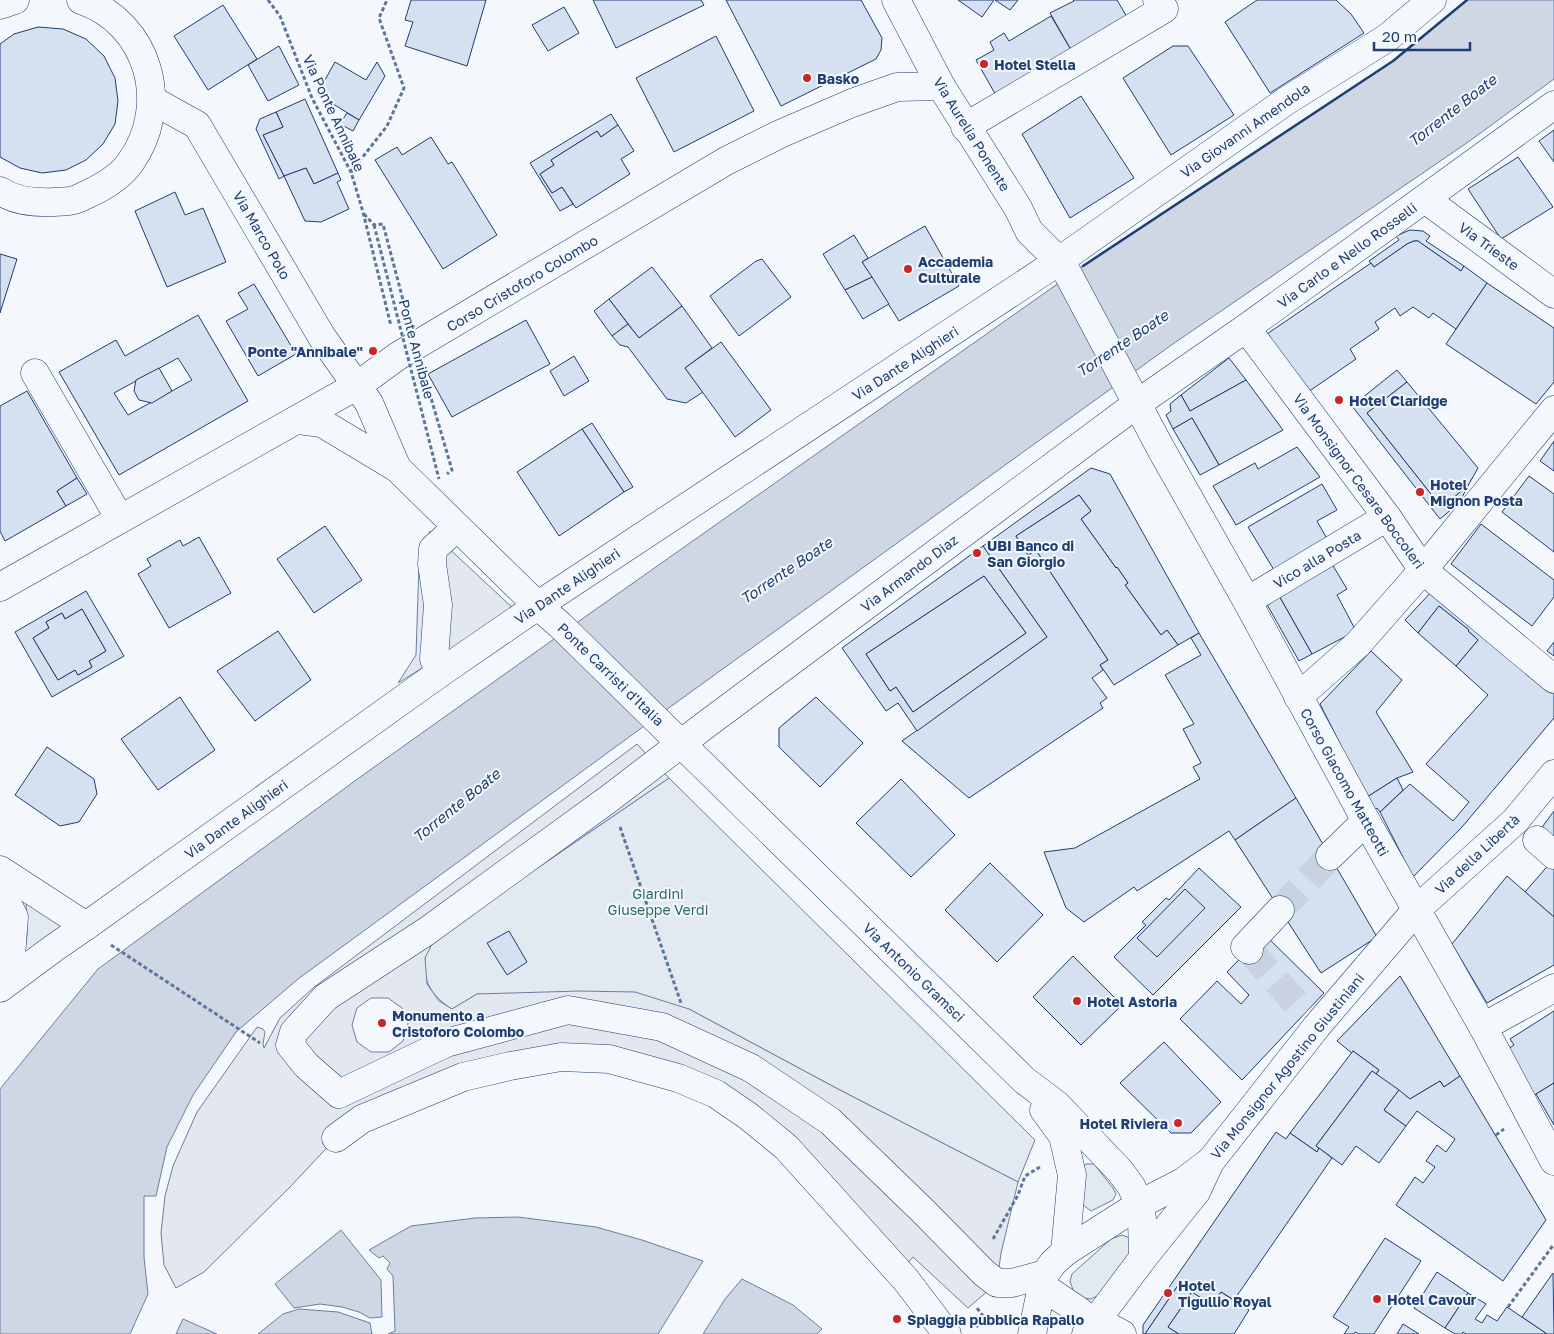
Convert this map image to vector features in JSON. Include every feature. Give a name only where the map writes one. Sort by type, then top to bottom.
[{"type":"street","points":[[0,5],[14,0]]},
{"type":"street","points":[[0,191],[6,195],[40,203],[74,200],[105,186],[130,163],[146,133],[152,100],[148,71],[138,44],[119,22],[96,5],[81,0]]},
{"type":"street","name":"Via Aurelia Ponente","points":[[896,0],[941,86],[1018,208],[1029,231],[1063,268],[1133,395]]},
{"type":"street","points":[[965,126],[1164,9],[1157,0]]},
{"type":"street","name":"Via Giovanni Amendola","points":[[1063,268],[1286,101],[1387,38],[1432,0]]},
{"type":"street","name":"Corso Cristoforo Colombo","points":[[0,587],[358,385],[407,351],[726,161],[780,134],[852,103],[897,87],[941,86]]},
{"type":"street","name":"Via Marco Polo","points":[[152,100],[198,125],[322,337],[369,403],[397,468]]},
{"type":"street","name":"Via Carlo e Nello Rosselli","points":[[1133,395],[1246,328],[1554,105]]},
{"type":"street","name":"Via Trieste","points":[[1425,199],[1554,294]]},
{"type":"street","name":"Via Dante Alighieri","points":[[0,988],[440,673],[538,606],[1063,268]]},
{"type":"street","name":"Via Monsignor Cesare Boccoleri","points":[[1246,328],[1387,516],[1423,570],[1554,679]]},
{"type":"street","points":[[35,374],[120,519]]},
{"type":"street","name":"Corso Giacomo Matteotti","points":[[1133,395],[1366,821],[1417,909],[1446,965],[1483,1027],[1554,1161]]},
{"type":"street","name":"Via Armando Diaz","points":[[695,1042],[662,1027],[568,1010],[446,1043],[339,1094],[306,1065],[290,1046],[294,1032],[326,997],[427,931],[610,798],[1133,395]]},
{"type":"street","points":[[1298,696],[1358,644],[1423,570],[1554,410]]},
{"type":"street","points":[[298,420],[322,423],[397,468]]},
{"type":"street","name":"Ponte Carristi d'Italia","points":[[397,468],[456,528],[538,606],[560,624],[682,744]]},
{"type":"street","name":"Vico alla Posta","points":[[1246,601],[1387,516]]},
{"type":"street","points":[[440,673],[434,659],[438,605],[432,564],[433,549],[456,528]]},
{"type":"street","name":"Via Antonio Gramsci","points":[[682,744],[1024,1080],[1057,1105],[1120,1171],[1131,1186],[1140,1204]]},
{"type":"street","name":"Via della Libertà","points":[[1417,909],[1515,821],[1554,774]]},
{"type":"street","points":[[1330,856],[1366,821]]},
{"type":"street","points":[[0,870],[86,926]]},
{"type":"street","points":[[0,889],[14,917],[11,956],[0,981]]},
{"type":"street","name":"Via Monsignor Agostino Giustiniani","points":[[1092,1326],[1196,1192],[1210,1162],[1311,1019],[1417,909]]},
{"type":"street","points":[[1248,950],[1245,947],[1280,910]]},
{"type":"street","points":[[1483,1027],[1554,988]]},
{"type":"street","points":[[695,1042],[751,1068],[830,1121],[984,1273],[997,1283],[1043,1280]]},
{"type":"street","points":[[336,1138],[362,1120],[463,1077],[561,1057],[609,1059],[678,1078],[716,1094],[748,1116],[786,1148],[906,1280],[947,1334]]},
{"type":"street","points":[[1024,1080],[1063,1136],[1069,1156],[1072,1175],[1065,1252]]},
{"type":"street","points":[[1032,1334],[1043,1280],[1053,1263],[1065,1252],[1140,1204],[1183,1182],[1210,1162]]},
{"type":"street","points":[[1140,1204],[1144,1234],[1143,1258]]},
{"type":"street","points":[[1043,1280],[1067,1305],[1079,1311],[1092,1326],[1122,1334]]},
{"type":"path","name":"Via Ponte Annibale","points":[[268,0],[280,16],[312,98],[351,172],[407,351]]},
{"type":"path","points":[[351,172],[387,126],[404,88],[379,18],[387,0]]},
{"type":"path","points":[[362,212],[374,225],[383,224],[407,351],[452,470],[440,479]]},
{"type":"path","name":"Ponte Annibale","points":[[374,225],[440,479],[456,528]]},
{"type":"path","points":[[610,798],[695,1042]]},
{"type":"path","points":[[118,949],[263,1044]]},
{"type":"path","points":[[1508,1307],[1554,1244]]},
{"type":"green space","name":"Giardini Giuseppe Verdi","points":[[669,778],[1035,1140],[1018,1182],[836,1088],[689,1009],[477,994],[452,1009],[440,1000],[431,989],[425,975],[425,957],[435,938]]},
{"type":"green space","points":[[26,900],[64,926],[23,961],[27,936]]},
{"type":"green space","points":[[1094,1164],[1116,1194],[1113,1200],[1091,1211],[1083,1205],[1084,1165]]},
{"type":"green space","points":[[1122,1235],[1132,1239],[1132,1252],[1099,1295],[1091,1299],[1082,1298],[1074,1293],[1070,1281],[1072,1274],[1111,1239]]},
{"type":"shaded area","points":[[430,531],[515,610],[398,683],[416,655],[419,563]]},
{"type":"shaded area","points":[[637,744],[669,778],[435,938],[425,958],[427,984],[439,1001],[452,1009],[477,994],[580,991],[635,992],[689,1009],[836,1088],[1018,1182],[1001,1253],[997,1283],[968,1308],[913,1257],[905,1266],[750,1111],[556,1053],[336,1138],[290,1187],[204,1272],[176,1288],[164,1265],[161,1233],[165,1196],[173,1166],[197,1112],[257,1027],[265,1032],[264,1048],[280,1018],[313,988]],"holes":[[[371,998],[388,998],[402,1008],[408,1024],[403,1041],[389,1052],[371,1052],[357,1042],[352,1025],[357,1008]]]},
{"type":"water","name":"Torrente Boate","points":[[1467,0],[1554,0],[1554,79],[1471,140],[1170,346],[677,702],[298,979],[236,1032],[193,1095],[167,1147],[156,1196],[144,1196],[144,1257],[148,1294],[130,1334],[0,1334],[0,1089],[98,969],[363,775],[1083,266],[1393,61]]},
{"type":"water","points":[[518,1217],[596,1227],[642,1240],[703,1261],[658,1334],[388,1334],[395,1331],[393,1276],[387,1269],[390,1263],[383,1256],[379,1258],[369,1250],[411,1226],[475,1218]]},
{"type":"water","points":[[341,1230],[381,1280],[382,1317],[370,1318],[359,1312],[342,1307],[320,1304],[294,1308],[275,1284]]},
{"type":"water","points":[[742,1279],[793,1305],[822,1329],[817,1334],[703,1334],[725,1299]]},
{"type":"water","points":[[299,1309],[338,1312],[370,1323],[372,1334],[258,1334],[283,1314]]},
{"type":"water","points":[[183,1319],[217,1334],[176,1334]]},
{"type":"building","points":[[411,0],[486,0],[467,66],[405,46],[413,22],[405,20]]},
{"type":"building","points":[[593,0],[701,0],[704,5],[616,48]]},
{"type":"building","points":[[726,0],[861,0],[882,38],[881,50],[876,59],[781,106]]},
{"type":"building","points":[[958,0],[994,0],[982,17]]},
{"type":"building","points":[[995,0],[1018,0],[1010,10]]},
{"type":"building","points":[[1073,0],[1117,0],[1131,24],[1074,55],[1050,13]]},
{"type":"building","points":[[1257,0],[1336,0],[1351,14],[1364,33],[1270,93],[1225,22]]},
{"type":"building","points":[[223,5],[257,59],[208,90],[174,36]]},
{"type":"building","points":[[564,7],[579,33],[548,51],[532,25]]},
{"type":"building","points":[[1051,16],[1074,55],[998,99],[976,60],[994,50],[990,42],[1004,33],[1009,41]]},
{"type":"building","points":[[38,27],[63,29],[86,39],[104,56],[115,78],[118,101],[115,124],[103,144],[86,160],[66,170],[42,173],[20,168],[0,157],[0,44],[14,34]]},
{"type":"building","points":[[716,36],[754,111],[674,152],[636,78]]},
{"type":"building","points":[[279,46],[299,85],[268,101],[248,65]]},
{"type":"building","points":[[1173,46],[1188,46],[1234,115],[1171,155],[1123,78]]},
{"type":"building","points":[[335,62],[366,80],[377,62],[385,76],[359,120],[317,94]]},
{"type":"building","points":[[1081,96],[1134,178],[1070,218],[1022,134]]},
{"type":"building","points":[[305,99],[338,173],[314,184],[306,168],[284,176],[263,135],[283,127],[276,112]]},
{"type":"building","points":[[276,112],[283,127],[263,135],[284,176],[279,179],[256,129],[260,119]]},
{"type":"building","points":[[347,113],[359,120],[353,131],[340,124]]},
{"type":"building","points":[[611,114],[618,125],[601,137],[597,131],[551,160],[554,165],[540,174],[552,193],[562,187],[573,204],[560,211],[530,163]]},
{"type":"building","points":[[618,125],[634,151],[621,159],[630,174],[576,208],[562,187],[552,193],[540,174],[554,165],[551,160],[597,131],[601,137]]},
{"type":"building","points":[[1554,130],[1554,162],[1539,141]]},
{"type":"building","points":[[431,137],[448,164],[452,162],[497,235],[443,269],[375,160],[397,147],[402,155]]},
{"type":"building","points":[[1518,157],[1553,207],[1501,239],[1468,189]]},
{"type":"building","points":[[306,168],[314,184],[338,173],[341,180],[337,182],[349,209],[321,222],[305,221],[284,176]]},
{"type":"building","points":[[175,192],[185,215],[203,208],[226,262],[167,287],[135,211]]},
{"type":"building","name":"Accademia Culturale","points":[[925,226],[959,286],[899,321],[862,262]]},
{"type":"building","points":[[1410,230],[1423,231],[1430,236],[1426,241],[1464,266],[1461,271],[1418,241],[1407,244],[1374,267],[1369,261],[1399,240],[1396,236]]},
{"type":"building","points":[[854,235],[868,258],[862,262],[872,277],[845,290],[823,254]]},
{"type":"building","points":[[1414,241],[1418,241],[1461,271],[1464,266],[1487,283],[1456,329],[1433,313],[1429,318],[1413,307],[1400,316],[1395,308],[1375,322],[1379,329],[1350,349],[1356,359],[1308,392],[1267,334],[1371,263],[1374,267]]},
{"type":"building","points":[[0,254],[17,259],[0,313]]},
{"type":"building","points":[[762,259],[791,297],[739,336],[710,296],[756,261]]},
{"type":"building","points":[[652,267],[682,306],[639,338],[609,299]]},
{"type":"building","points":[[872,277],[889,304],[863,319],[845,290]]},
{"type":"building","points":[[1487,283],[1554,328],[1554,382],[1536,404],[1446,344]]},
{"type":"building","points":[[254,284],[296,354],[258,376],[226,321],[248,309],[238,293]]},
{"type":"building","points":[[609,299],[628,324],[612,336],[594,311]]},
{"type":"building","points":[[682,306],[712,348],[685,368],[703,392],[686,403],[667,399],[628,347],[620,345],[612,336],[628,324],[639,338]]},
{"type":"building","points":[[198,315],[248,401],[119,475],[59,372],[116,340],[125,356]],"holes":[[[178,358],[192,380],[128,415],[114,393]]]},
{"type":"building","points":[[526,320],[550,364],[452,417],[428,374]]},
{"type":"building","points":[[721,342],[771,410],[735,437],[685,368]]},
{"type":"building","points":[[574,356],[589,381],[564,396],[550,371]]},
{"type":"building","points":[[1229,358],[1246,380],[1190,411],[1181,395]]},
{"type":"building","points":[[159,368],[172,391],[152,403],[139,400],[134,391],[136,380]]},
{"type":"building","points":[[1397,370],[1407,382],[1367,413],[1442,508],[1469,484],[1459,503],[1440,519],[1352,406]]},
{"type":"building","points":[[1246,380],[1283,430],[1219,465],[1192,418],[1173,429],[1166,415],[1171,411],[1170,404],[1181,395],[1190,411]]},
{"type":"building","points":[[1407,382],[1478,468],[1469,484],[1442,508],[1367,413]]},
{"type":"building","points":[[27,391],[77,478],[57,491],[66,506],[5,541],[0,531],[0,406]]},
{"type":"building","points":[[1192,418],[1219,465],[1200,475],[1173,429]]},
{"type":"building","points":[[592,423],[633,487],[624,492],[582,429]]},
{"type":"building","points":[[582,429],[624,492],[559,536],[517,472]]},
{"type":"building","points":[[1554,441],[1554,471],[1540,461]]},
{"type":"building","points":[[1297,447],[1320,477],[1236,525],[1213,486],[1255,463],[1258,469]]},
{"type":"building","points":[[1091,468],[1110,474],[1199,633],[1178,645],[1167,630],[1161,635],[1125,585],[1128,583],[1117,567],[1081,519],[1091,511],[1079,495],[1016,536],[1028,555],[1036,550],[1108,660],[1100,665],[1103,670],[1092,678],[1107,698],[1100,703],[1103,708],[969,798],[902,741],[1047,637],[983,546]]},
{"type":"building","points":[[1529,476],[1554,494],[1554,552],[1502,512]]},
{"type":"building","points":[[77,478],[87,494],[66,506],[57,491]]},
{"type":"building","points":[[1322,484],[1337,510],[1317,521],[1330,544],[1277,575],[1248,527]]},
{"type":"building","points":[[1079,495],[1091,511],[1081,519],[1117,567],[1128,583],[1125,585],[1161,635],[1167,630],[1178,645],[1114,685],[1100,665],[1108,660],[1036,550],[1028,555],[1016,536]]},
{"type":"building","points":[[1481,524],[1554,580],[1554,597],[1532,626],[1451,564]]},
{"type":"building","points":[[325,526],[362,580],[314,613],[277,559]]},
{"type":"building","points":[[199,537],[231,593],[169,628],[138,574],[151,566],[147,559],[180,540],[183,546]]},
{"type":"building","points":[[983,546],[1047,637],[917,731],[898,703],[886,711],[842,648]],"holes":[[[984,576],[1026,633],[913,712],[896,687],[890,691],[866,654]]]},
{"type":"building","points":[[1332,564],[1347,589],[1337,595],[1356,631],[1312,654],[1278,594]]},
{"type":"building","points":[[984,576],[1026,633],[913,712],[896,687],[890,691],[866,654]]},
{"type":"building","points":[[1433,590],[1554,691],[1554,718],[1462,827],[1413,877],[1380,812],[1410,784],[1453,821],[1469,802],[1426,764],[1488,695],[1456,666],[1478,640],[1469,630],[1439,606],[1418,633],[1405,620]]},
{"type":"building","points":[[86,591],[124,656],[52,697],[15,632]],"holes":[[[82,609],[106,651],[89,661],[92,667],[78,675],[75,670],[58,680],[33,638],[49,628],[46,622],[62,613],[65,619]]]},
{"type":"building","points":[[1278,594],[1312,654],[1299,661],[1265,601]]},
{"type":"building","points":[[1439,606],[1469,630],[1478,640],[1456,666],[1418,633]]},
{"type":"building","points":[[82,609],[106,651],[89,661],[92,667],[78,675],[75,670],[58,680],[33,638],[49,628],[46,622],[62,613],[65,619]]},
{"type":"building","points":[[278,631],[311,680],[255,721],[217,671]]},
{"type":"building","points":[[1199,633],[1296,798],[1235,840],[1229,831],[1137,891],[1134,887],[1084,922],[1066,908],[1044,852],[1075,848],[1200,779],[1193,767],[1201,763],[1183,729],[1194,724],[1165,675],[1201,655],[1191,638]]},
{"type":"building","points":[[1554,642],[1554,656],[1547,651]]},
{"type":"building","points":[[1371,651],[1402,680],[1376,712],[1413,772],[1397,778],[1367,797],[1320,704]]},
{"type":"building","points":[[180,697],[215,750],[158,790],[121,739]]},
{"type":"building","points":[[816,697],[863,743],[820,787],[779,747],[779,728]]},
{"type":"building","points":[[47,747],[94,779],[97,794],[79,822],[60,826],[15,795]]},
{"type":"building","points":[[1397,778],[1403,790],[1380,812],[1377,808],[1374,810],[1367,797]]},
{"type":"building","points":[[901,779],[955,835],[911,877],[856,823]]},
{"type":"building","points":[[1296,798],[1377,937],[1321,973],[1235,840]]},
{"type":"building","points":[[1554,811],[1554,842],[1540,830]]},
{"type":"building","points":[[1551,862],[1554,864],[1554,917],[1525,892]]},
{"type":"building","points":[[990,863],[1043,915],[997,962],[945,910]]},
{"type":"building","points":[[1199,868],[1241,907],[1153,995],[1114,957],[1146,925],[1142,922],[1166,898],[1169,900]]},
{"type":"building","points":[[1507,876],[1554,917],[1554,965],[1487,1003],[1452,944]]},
{"type":"building","points":[[1185,889],[1205,908],[1157,957],[1137,938]]},
{"type":"building","points":[[509,931],[527,962],[507,975],[487,943]]},
{"type":"building","points":[[1264,934],[1324,993],[1242,1080],[1180,1019],[1217,981],[1241,1004],[1249,995],[1227,972]]},
{"type":"building","points":[[1073,956],[1122,1005],[1081,1045],[1033,997]]},
{"type":"building","points":[[1400,976],[1460,1076],[1444,1087],[1440,1081],[1410,1099],[1376,1074],[1379,1070],[1337,1041]]},
{"type":"building","points":[[1554,1011],[1554,1083],[1528,1099],[1502,1053],[1514,1045],[1510,1039]]},
{"type":"building","points":[[1164,1042],[1221,1102],[1191,1133],[1171,1133],[1120,1083]]},
{"type":"building","points":[[1353,1051],[1379,1070],[1376,1074],[1372,1071],[1316,1146],[1319,1148],[1317,1152],[1290,1133]]},
{"type":"building","points":[[1372,1071],[1399,1090],[1384,1110],[1406,1126],[1379,1163],[1356,1146],[1342,1165],[1316,1146]]},
{"type":"building","points":[[1460,1076],[1546,1220],[1503,1281],[1396,1205],[1415,1177],[1423,1183],[1435,1167],[1426,1161],[1437,1145],[1446,1152],[1455,1139],[1417,1111],[1406,1126],[1384,1110],[1399,1090],[1410,1099],[1440,1081],[1444,1087]]},
{"type":"building","points":[[1554,1083],[1554,1125],[1536,1094]]},
{"type":"building","points":[[1276,1132],[1286,1139],[1290,1133],[1317,1152],[1319,1148],[1332,1158],[1234,1300],[1221,1292],[1212,1305],[1179,1284],[1145,1334],[1143,1334],[1143,1325]]},
{"type":"building","points":[[1385,1238],[1421,1261],[1374,1334],[1359,1334],[1355,1332],[1354,1334],[1344,1334],[1349,1327],[1333,1317]]},
{"type":"building","points":[[1437,1272],[1468,1293],[1445,1328],[1414,1308]]},
{"type":"building","points":[[1553,1273],[1554,1334],[1547,1334],[1522,1317]]},
{"type":"building","points":[[1179,1284],[1192,1292],[1168,1327],[1179,1334],[1145,1334]]},
{"type":"building","points":[[1192,1292],[1212,1305],[1221,1292],[1249,1310],[1234,1334],[1179,1334],[1168,1327]]},
{"type":"building","points":[[1468,1293],[1486,1304],[1475,1319],[1482,1323],[1487,1315],[1497,1321],[1507,1307],[1547,1334],[1466,1334],[1463,1332],[1462,1334],[1455,1334],[1445,1328]]},
{"type":"building","points":[[1403,1324],[1419,1334],[1397,1334]]},
{"type":"tunnel","points":[[1280,910],[1330,856]]},
{"type":"tunnel","points":[[1249,950],[1305,1013]]},
{"type":"wall","points":[[1083,266],[1393,61],[1467,0]]},
{"type":"place","name":"Hotel Stella","points":[[984,64]]},
{"type":"place","name":"Basko","points":[[807,78]]},
{"type":"place","name":"Accademia Culturale","points":[[908,269]]},
{"type":"place","name":"Ponte \"Annibale\"","points":[[373,351]]},
{"type":"place","name":"Hotel Claridge","points":[[1339,400]]},
{"type":"place","name":"Hotel Mignon Posta","points":[[1420,492]]},
{"type":"place","name":"UBI Banco di San Giorgio","points":[[977,553]]},
{"type":"place","name":"Hotel Astoria","points":[[1077,1001]]},
{"type":"place","name":"Monumento a Cristoforo Colombo","points":[[382,1023]]},
{"type":"place","name":"Hotel Riviera","points":[[1178,1123]]},
{"type":"place","name":"Hotel Tigullio Royal","points":[[1168,1293]]},
{"type":"place","name":"Hotel Cavour","points":[[1377,1299]]},
{"type":"place","name":"Spiaggia pubblica Rapallo","points":[[897,1319]]}]
